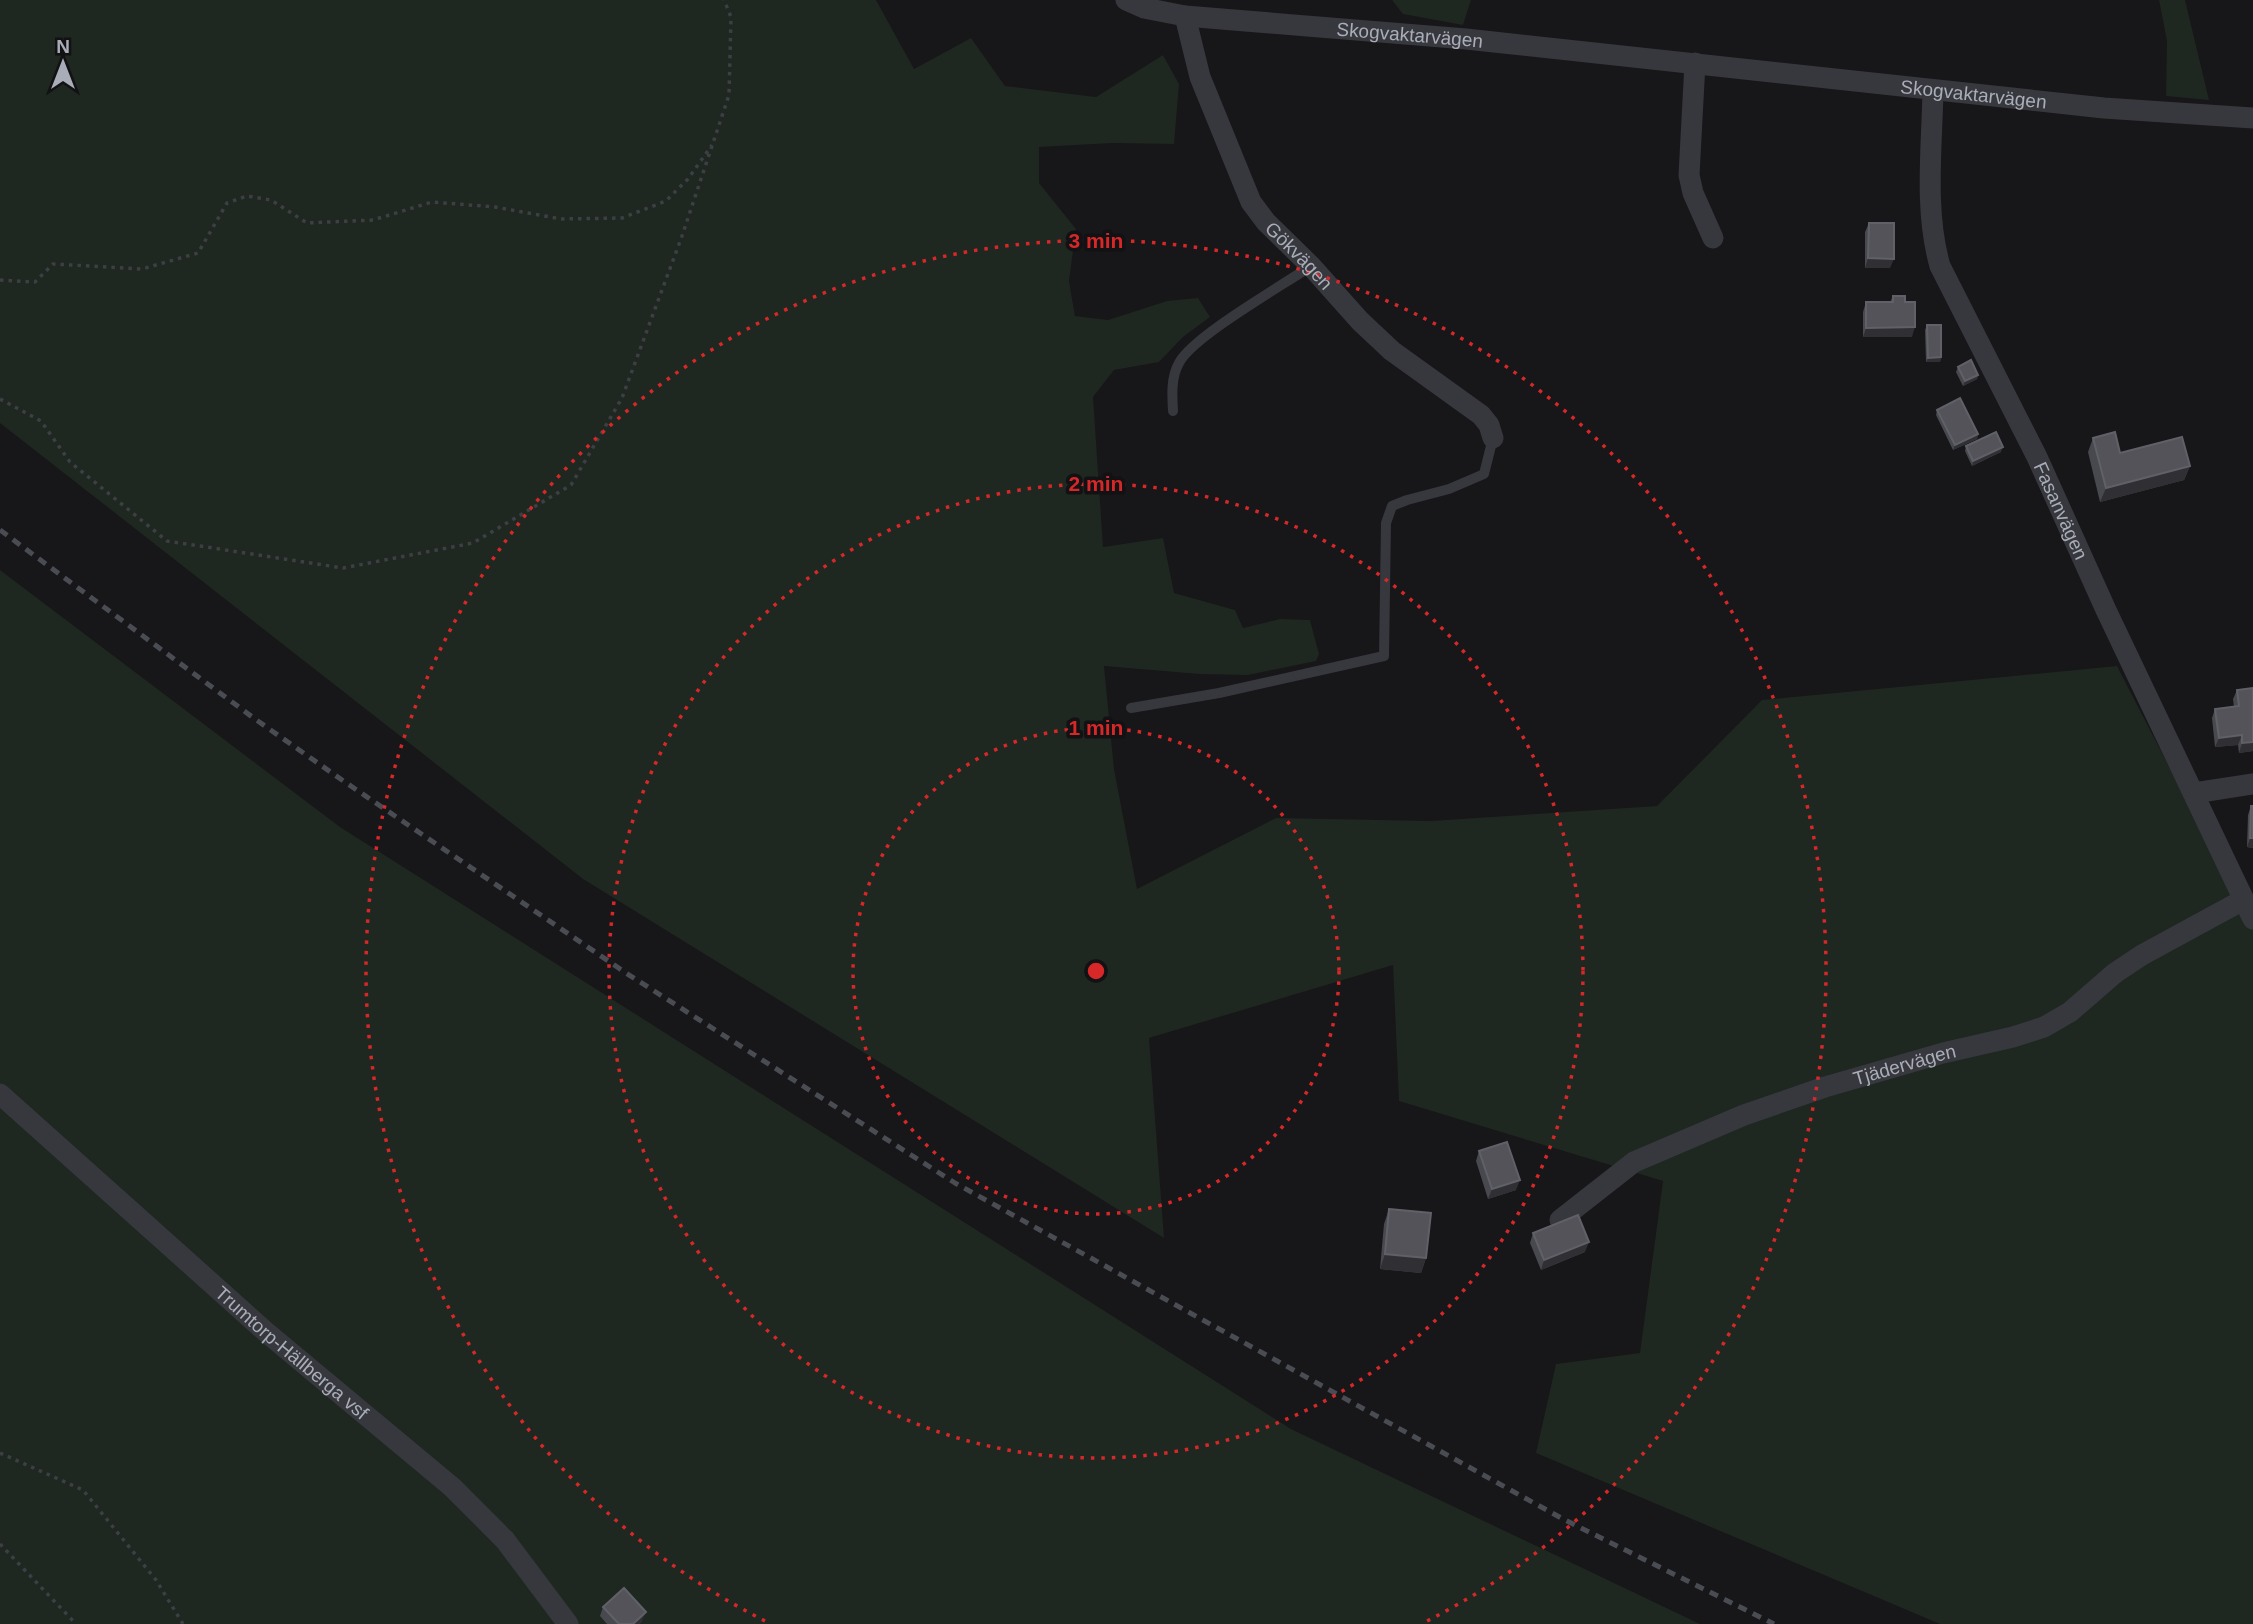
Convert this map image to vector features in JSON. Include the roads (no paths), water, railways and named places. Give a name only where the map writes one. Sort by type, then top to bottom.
[{"type":"street","name":"Skogvaktarvägen","points":[[1126,0],[1144,8],[1185,16],[1367,30],[2104,108],[2253,118]]},
{"type":"street","name":"Gökvägen","points":[[1185,16],[1200,77],[1251,202],[1266,222],[1311,266],[1360,321],[1391,351],[1481,415],[1489,425],[1493,438]]},
{"type":"street","points":[[1695,63],[1689,175],[1693,193],[1713,238]]},
{"type":"street","name":"Fasanvägen","points":[[1933,90],[1931,217],[1934,245],[1940,266],[2037,457],[2106,610],[2248,909]]},
{"type":"street","points":[[2194,793],[2253,784]]},
{"type":"street","name":"Tjädervägen","points":[[1560,1220],[1634,1162],[1744,1115],[1838,1083],[2043,1027],[2070,1012],[2115,973],[2142,955],[2248,909]]},
{"type":"street","name":"Trumtorp-Hällberga vsf","points":[[0,1094],[266,1332],[452,1487],[505,1540],[568,1624]]},
{"type":"lane","points":[[1172,411],[1172,386],[1177,365],[1192,345],[1311,266]]},
{"type":"lane","points":[[1131,708],[1384,656],[1386,523],[1392,506],[1450,489],[1484,474],[1493,438]]},
{"type":"railway","points":[[0,530],[342,780],[626,973],[955,1183],[1563,1519],[1774,1624]]}]
